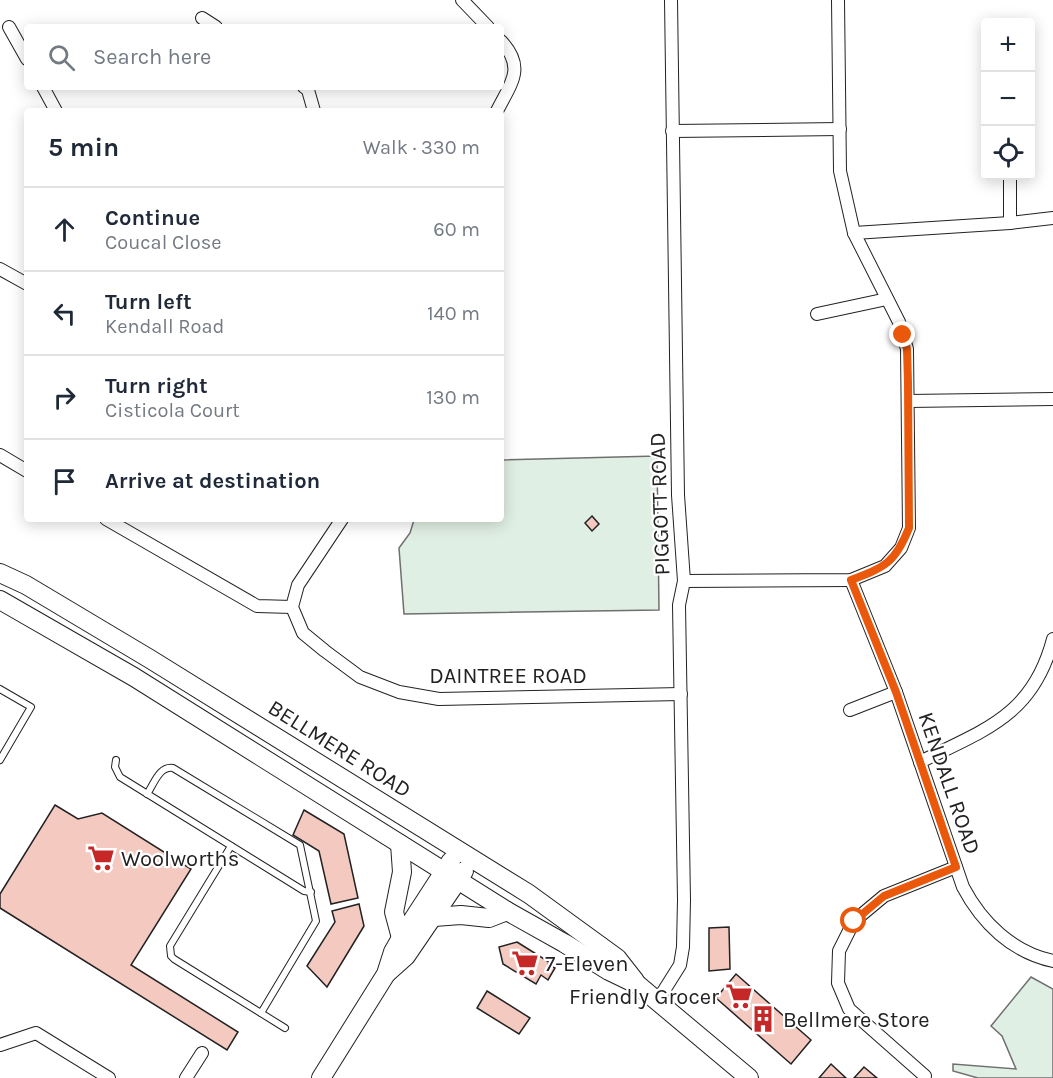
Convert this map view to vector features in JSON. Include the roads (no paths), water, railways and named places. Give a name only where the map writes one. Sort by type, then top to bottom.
[{"type":"main road","name":"BELLMERE ROAD","points":[[0,573],[26,585],[150,659],[529,894],[617,958],[638,985]]},
{"type":"main road","name":"BELLMERE ROAD","points":[[0,600],[134,677],[507,911],[609,971],[638,985],[749,1078]]},
{"type":"main road","points":[[400,844],[402,872],[394,912],[401,938]]},
{"type":"main road","points":[[321,1078],[386,974],[393,952],[401,938],[451,876],[465,854]]},
{"type":"main road","points":[[386,974],[406,956],[435,917],[451,876]]},
{"type":"main road","points":[[435,917],[461,915],[489,918],[507,911]]},
{"type":"street","points":[[462,0],[485,24]]},
{"type":"street","name":"PIGGOTT ROAD","points":[[658,1000],[680,964],[683,947],[679,605],[684,581],[678,495],[671,0]]},
{"type":"street","points":[[684,581],[851,580],[885,566],[901,548],[909,528],[907,349],[898,322],[854,233],[840,171],[838,0]]},
{"type":"street","points":[[202,18],[211,24]]},
{"type":"street","points":[[9,27],[24,53]]},
{"type":"street","points":[[498,108],[515,74],[513,55],[504,44]]},
{"type":"street","points":[[45,90],[54,108]]},
{"type":"street","points":[[308,90],[313,108]]},
{"type":"street","points":[[672,131],[840,129]]},
{"type":"street","points":[[1010,180],[1010,223]]},
{"type":"street","points":[[854,233],[1053,218]]},
{"type":"street","points":[[0,268],[24,282]]},
{"type":"street","points":[[817,314],[887,299]]},
{"type":"street","points":[[908,401],[1053,399]]},
{"type":"street","points":[[0,455],[24,469]]},
{"type":"street","points":[[111,522],[256,606],[292,607],[298,585],[340,522]]},
{"type":"street","name":"KENDALL ROAD","points":[[851,580],[896,692],[963,886],[974,906],[998,933],[1016,946],[1053,961]]},
{"type":"street","name":"DAINTREE ROAD","points":[[292,607],[303,633],[325,651],[360,676],[399,692],[439,699],[681,694]]},
{"type":"street","points":[[920,762],[996,724],[1026,697],[1048,660],[1053,639]]},
{"type":"street","points":[[850,710],[896,692]]},
{"type":"street","points":[[925,1076],[849,1009],[838,983],[838,951],[854,921],[884,896],[956,867]]},
{"type":"street","points":[[0,1045],[36,1033],[109,1078]]},
{"type":"street","points":[[186,1078],[202,1053]]},
{"type":"lane","points":[[0,689],[31,707],[0,760]]},
{"type":"lane","points":[[116,760],[115,766],[120,777],[304,891],[311,892]]},
{"type":"lane","points":[[147,794],[163,770],[166,767],[172,768],[298,843],[316,921],[261,1013]]},
{"type":"lane","points":[[231,846],[170,945],[170,951],[174,959],[285,1028]]},
{"type":"place","name":"Woolworths","points":[[101,858]]},
{"type":"place","name":"7-Eleven","points":[[525,963]]},
{"type":"place","name":"Friendly Grocer","points":[[739,996]]},
{"type":"place","name":"Bellmere Store","points":[[763,1019]]}]
